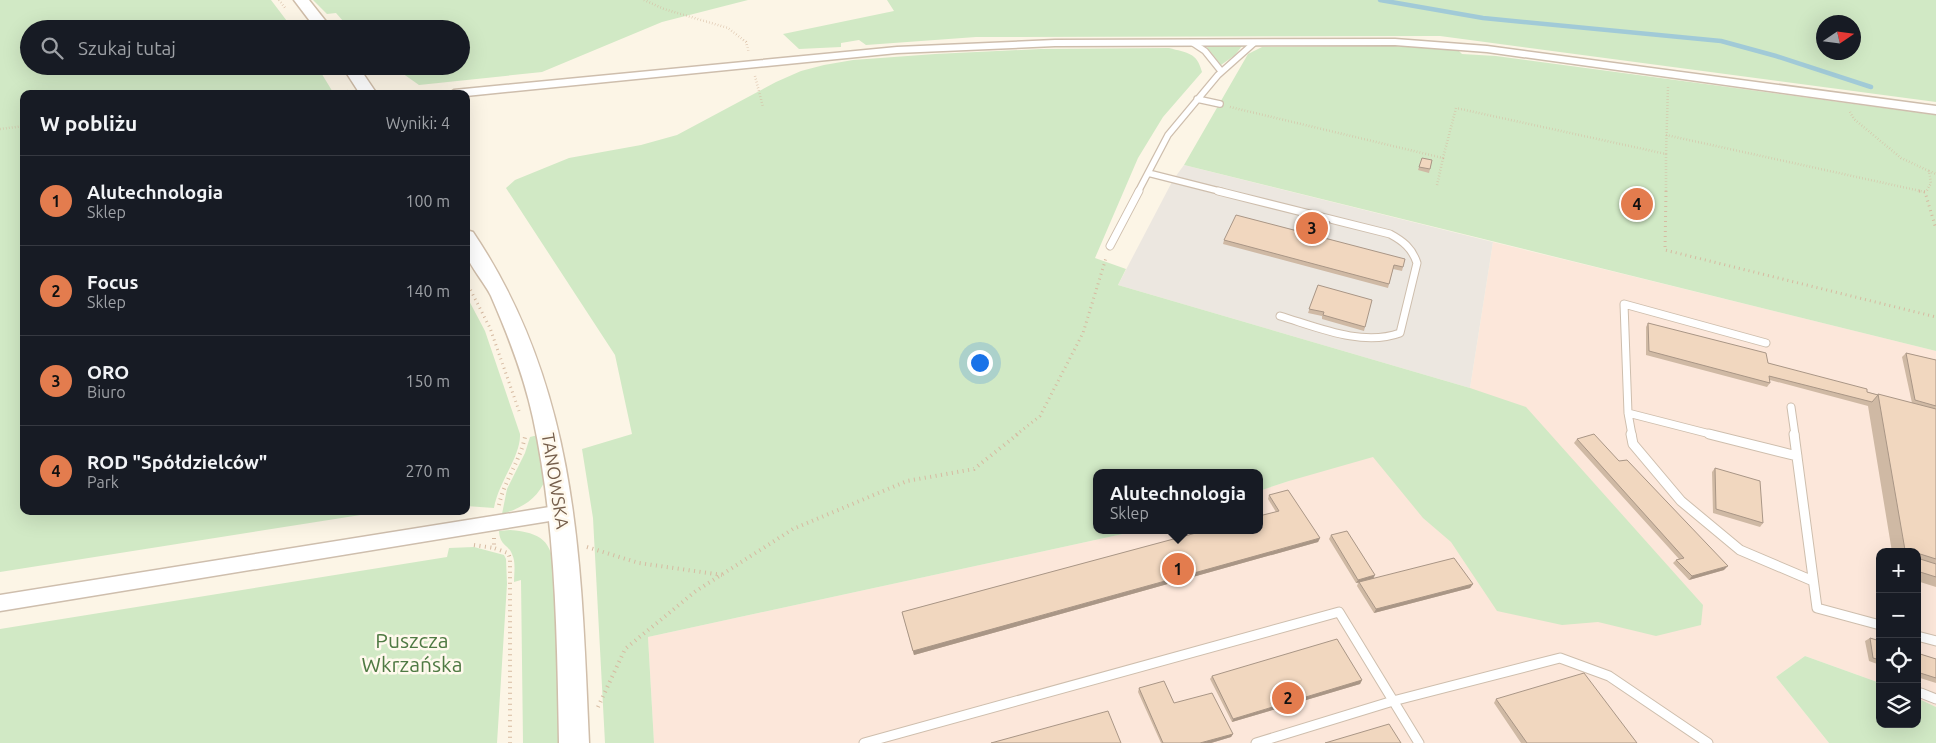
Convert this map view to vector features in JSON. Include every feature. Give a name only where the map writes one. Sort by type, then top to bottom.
[{"type":"main road","points":[[302,0],[317,20]]},
{"type":"main road","points":[[356,75],[366,90]]},
{"type":"main road","name":"TANOWSKA","points":[[470,243],[494,282],[523,346],[548,432],[562,512],[574,743]]},
{"type":"street","points":[[470,92],[877,51],[977,46],[1395,42],[1466,47],[1936,110]]},
{"type":"street","points":[[0,603],[562,512]]},
{"type":"lane","points":[[1193,43],[1205,51],[1221,71]]},
{"type":"lane","points":[[1110,246],[1168,136],[1221,71],[1254,43]]},
{"type":"lane","points":[[1197,99],[1220,104]]},
{"type":"lane","points":[[1148,173],[1390,234],[1404,241],[1414,252],[1417,263],[1400,332],[1395,336],[1361,338],[1280,316]]},
{"type":"lane","points":[[1766,343],[1624,304],[1628,413],[1633,444],[1681,501],[1740,550],[1814,581]]},
{"type":"lane","points":[[1791,407],[1817,608],[1876,624]]},
{"type":"lane","points":[[1628,413],[1797,456]]},
{"type":"lane","points":[[864,743],[1339,612],[1418,743]]},
{"type":"lane","points":[[1921,637],[1936,641]]},
{"type":"lane","points":[[1256,743],[1393,702],[1560,658],[1609,676],[1708,743]]},
{"type":"lane","points":[[1921,693],[1936,699]]},
{"type":"path","points":[[644,0],[664,9],[728,28],[746,42],[763,107]]},
{"type":"path","points":[[1668,79],[1665,250],[1936,316]]},
{"type":"path","points":[[1220,104],[1443,158]]},
{"type":"path","points":[[1437,185],[1456,108],[1666,154]]},
{"type":"path","points":[[1850,111],[1854,119],[1901,158],[1936,174]]},
{"type":"path","points":[[0,129],[20,126]]},
{"type":"path","points":[[1666,135],[1926,192]]},
{"type":"path","points":[[1929,171],[1931,182],[1926,192],[1936,228]]},
{"type":"path","points":[[598,709],[625,649],[696,591],[794,529],[908,481],[974,469],[1040,416],[1083,334],[1110,246]]},
{"type":"path","points":[[470,289],[502,355],[521,416]]},
{"type":"path","points":[[510,743],[510,563],[508,553],[494,548],[500,499],[523,448],[525,435]]},
{"type":"path","points":[[564,541],[639,562],[722,575]]},
{"type":"shaded area","points":[[1184,165],[1493,242],[1470,388],[1118,285],[1173,180]]},
{"type":"shaded area","points":[[1493,242],[1936,351],[1936,707],[1921,700],[1921,548],[1876,548],[1876,682],[1805,656],[1776,677],[1829,743],[654,743],[648,637],[1123,534],[1263,534],[1263,490],[1289,481],[1470,388]]},
{"type":"green space","points":[[0,0],[271,0],[286,20],[20,20],[20,75],[322,75],[332,90],[20,90],[20,515],[361,515],[0,572]]},
{"type":"green space","points":[[313,0],[748,0],[662,22],[542,72],[419,85],[405,75],[470,75],[470,20],[342,20],[336,13],[327,14]]},
{"type":"green space","points":[[887,0],[1936,0],[1936,102],[1440,36],[976,37],[866,45],[859,40],[841,43],[841,47],[799,49],[783,34],[894,11]]},
{"type":"green space","points":[[1206,46],[1242,46],[1235,55],[1221,65]]},
{"type":"green space","points":[[1393,46],[1458,50],[1462,54],[1496,56],[1936,115],[1936,351],[1184,165],[1248,54],[1262,47]]},
{"type":"green space","points":[[1169,48],[1190,54],[1200,65],[1202,72],[1163,117],[1138,158],[1095,258],[1126,269],[1118,285],[1470,388],[1526,407],[1703,605],[1701,625],[1656,636],[1598,622],[1562,625],[1497,611],[1451,542],[1423,518],[1373,457],[1263,490],[1263,469],[1093,469],[1093,534],[1123,534],[648,637],[654,743],[605,743],[593,518],[582,449],[632,434],[615,355],[506,188],[515,180],[569,158],[641,145],[677,135],[776,82],[801,71],[824,65],[853,60],[1041,49]]},
{"type":"green space","points":[[470,303],[485,331],[520,434],[517,451],[500,489],[494,508],[470,506]]},
{"type":"green space","points":[[538,435],[546,478],[543,485],[539,492],[523,506],[502,514],[507,489],[525,453],[530,437]]},
{"type":"green space","points":[[510,530],[537,536],[543,540],[551,552],[555,572],[560,743],[523,743],[521,580],[514,582],[513,557],[502,542],[499,531]]},
{"type":"green space","name":"Puszcza Wkrzańska","points":[[474,547],[504,555],[506,559],[507,584],[497,743],[0,743],[0,629],[447,557],[449,548]]},
{"type":"green space","points":[[1805,656],[1876,682],[1876,728],[1921,728],[1921,700],[1936,707],[1936,743],[1829,743],[1776,677]]},
{"type":"building","points":[[1422,158],[1432,160],[1430,169],[1419,167]]},
{"type":"building","points":[[1301,214],[1330,222],[1325,236],[1295,228]]},
{"type":"building","points":[[1236,215],[1405,259],[1403,267],[1394,265],[1389,284],[1224,240]]},
{"type":"building","points":[[1318,285],[1372,300],[1365,327],[1323,315],[1324,312],[1309,309]]},
{"type":"building","points":[[1648,323],[1766,353],[1768,363],[1867,389],[1867,392],[1878,395],[1872,402],[1769,376],[1770,383],[1649,351]]},
{"type":"building","points":[[1906,353],[1936,360],[1936,406],[1915,400]]},
{"type":"building","points":[[1878,394],[1936,409],[1936,559],[1921,554],[1921,548],[1905,548]]},
{"type":"building","points":[[1594,434],[1619,461],[1627,460],[1728,566],[1692,576],[1676,560],[1684,558],[1577,439]]},
{"type":"building","points":[[1715,468],[1760,481],[1763,523],[1716,509]]},
{"type":"building","points":[[1288,490],[1320,538],[913,651],[902,612],[1192,534],[1263,534],[1263,515],[1279,511],[1269,495]]},
{"type":"building","points":[[1347,531],[1375,575],[1358,580],[1331,535]]},
{"type":"building","points":[[1454,558],[1473,584],[1376,609],[1359,582]]},
{"type":"building","points":[[1921,559],[1936,564],[1936,577],[1921,572]]},
{"type":"building","points":[[1870,638],[1876,640],[1876,659],[1873,658]]},
{"type":"building","points":[[1337,639],[1362,680],[1233,719],[1212,676]]},
{"type":"building","points":[[1921,654],[1936,659],[1936,678],[1921,673]]},
{"type":"building","points":[[1584,673],[1637,743],[1527,743],[1496,699]]},
{"type":"building","points":[[1164,681],[1174,703],[1212,693],[1233,734],[1200,743],[1163,743],[1139,688]]},
{"type":"building","points":[[1108,711],[1121,743],[991,743]]},
{"type":"building","points":[[1389,724],[1401,743],[1325,743]]},
{"type":"waterway","points":[[1380,0],[1483,18],[1721,41],[1776,56],[1871,87]]},
{"type":"place","name":"ROD \"Spółdzielców\"","points":[[1637,204]]},
{"type":"place","name":"ORO","points":[[1312,228]]},
{"type":"place","name":"Alutechnologia","points":[[1178,569]]},
{"type":"place","name":"Focus","points":[[1288,698]]}]
